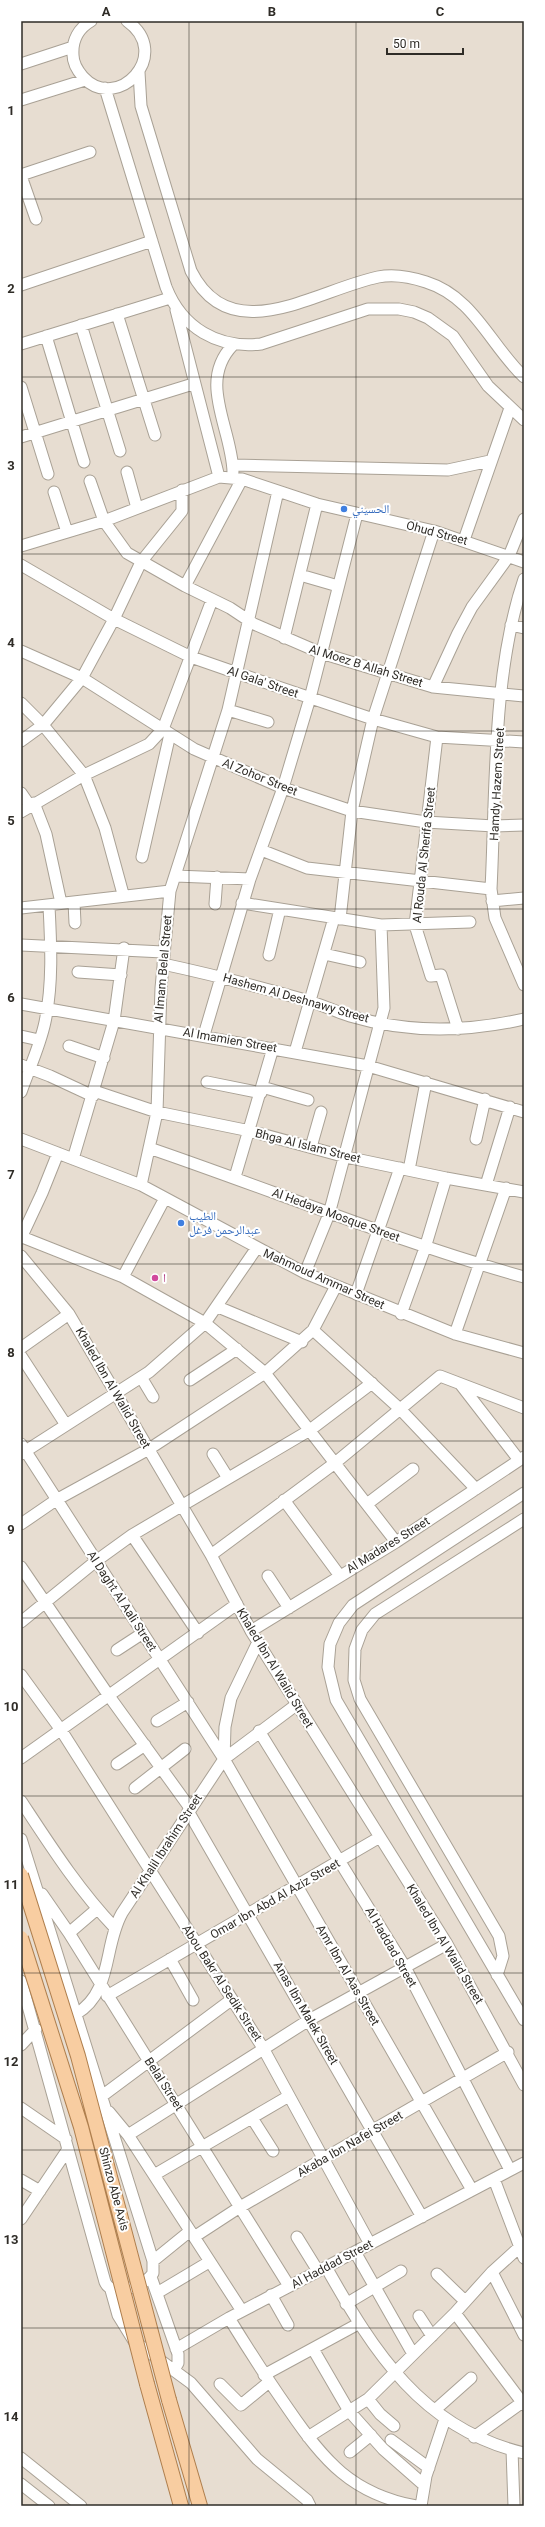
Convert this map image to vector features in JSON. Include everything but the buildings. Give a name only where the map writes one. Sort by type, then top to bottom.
[{"type":"main road","name":"Shinzo Abe Axis","points":[[21,1875],[78,2056],[169,2400],[200,2506]]},
{"type":"main road","name":"Shinzo Abe Axis","points":[[21,1938],[81,2127],[147,2384],[181,2506]]},
{"type":"street","points":[[81,21],[73,47],[75,65],[85,80],[105,88],[120,86],[134,78],[144,62],[144,42],[140,33],[128,21]]},
{"type":"street","points":[[78,33],[91,21]]},
{"type":"street","points":[[21,64],[73,47]]},
{"type":"street","points":[[139,72],[141,106],[191,271],[200,287],[214,300],[230,309],[258,312],[379,277],[402,277],[426,282],[447,291],[466,305],[502,353],[524,377]]},
{"type":"street","points":[[21,100],[85,80]]},
{"type":"street","points":[[105,88],[152,242],[173,303],[193,384],[219,477]]},
{"type":"street","points":[[36,219],[21,175],[90,152]]},
{"type":"street","points":[[21,285],[152,242]]},
{"type":"street","points":[[21,344],[117,314],[173,303]]},
{"type":"street","points":[[173,303],[199,331],[233,345],[261,344],[368,309],[383,308],[406,310],[428,318],[453,336],[488,386],[524,420]]},
{"type":"street","points":[[117,314],[155,435]]},
{"type":"street","points":[[81,325],[120,451]]},
{"type":"street","points":[[46,336],[84,462]]},
{"type":"street","points":[[185,586],[238,478],[233,465],[215,380],[219,363],[233,345]]},
{"type":"street","points":[[21,437],[72,420],[193,384]]},
{"type":"street","points":[[21,387],[48,474]]},
{"type":"street","points":[[464,540],[510,408]]},
{"type":"street","points":[[233,465],[448,470],[490,462]]},
{"type":"street","points":[[127,472],[137,508]]},
{"type":"street","name":"Ohud Street","points":[[22,543],[104,521],[219,477],[238,478],[317,504],[434,530],[524,562]]},
{"type":"street","name":"Al Moez B Allah Street","points":[[90,481],[104,521],[127,553],[249,621],[321,654],[387,672],[433,687],[524,696]]},
{"type":"street","points":[[21,740],[43,725],[82,678],[114,619],[141,562],[182,510],[182,490]]},
{"type":"street","name":"Al Imam Belal Street","points":[[140,1185],[157,1112],[158,1028],[163,952],[170,891],[214,758],[228,710],[278,491]]},
{"type":"street","points":[[54,492],[67,532]]},
{"type":"street","points":[[284,638],[317,504]]},
{"type":"street","points":[[204,1035],[242,903],[283,788],[310,698],[358,514]]},
{"type":"street","points":[[433,687],[472,607],[509,556],[524,519]]},
{"type":"street","points":[[295,1052],[324,954],[337,919],[352,810],[373,719],[434,530]]},
{"type":"street","name":"Al Gala' Street","points":[[21,565],[114,619],[191,657],[373,719],[437,737],[524,742]]},
{"type":"street","points":[[300,574],[338,586]]},
{"type":"street","name":"Hamdy Hazem Street","points":[[524,579],[511,625],[502,694],[498,741],[491,889],[494,918],[524,985]]},
{"type":"street","points":[[142,857],[167,731],[191,657],[212,600]]},
{"type":"street","points":[[511,625],[524,628]]},
{"type":"street","name":"Al Zohor Street","points":[[21,651],[82,678],[167,731],[214,758],[283,788],[352,810],[426,822],[494,826],[524,825]]},
{"type":"street","points":[[21,703],[43,725],[84,775],[105,828],[123,894]]},
{"type":"street","points":[[228,710],[268,722]]},
{"type":"street","points":[[28,807],[84,775],[149,744],[167,731]]},
{"type":"street","name":"Al Rouda Al Sherifa Street","points":[[437,737],[415,925],[431,976],[442,975],[458,1029]]},
{"type":"street","points":[[21,793],[28,807],[46,834],[61,903]]},
{"type":"street","points":[[261,850],[307,868],[491,889]]},
{"type":"street","points":[[176,876],[250,879]]},
{"type":"street","points":[[215,904],[217,877]]},
{"type":"street","points":[[21,908],[49,906],[123,894],[170,891]]},
{"type":"street","points":[[492,901],[524,898]]},
{"type":"street","points":[[74,902],[75,923]]},
{"type":"street","points":[[242,903],[382,925],[470,922]]},
{"type":"street","points":[[21,1092],[25,1066],[39,1040],[47,1008],[51,947],[49,906]]},
{"type":"street","points":[[269,955],[280,909]]},
{"type":"street","points":[[305,1273],[329,1214],[346,1156],[380,1023],[384,999],[382,925]]},
{"type":"street","points":[[21,945],[124,948],[163,952]]},
{"type":"street","points":[[73,1158],[94,1094],[114,1021],[124,948]]},
{"type":"street","points":[[324,954],[360,962]]},
{"type":"street","name":"Hashem Al Deshnawy Street","points":[[163,964],[221,976],[310,1001],[351,1016],[380,1023],[441,1030],[458,1029],[524,1019]]},
{"type":"street","points":[[78,972],[121,975]]},
{"type":"street","name":"Al Imamien Street","points":[[21,1004],[114,1021],[204,1035],[368,1066],[485,1099],[524,1112]]},
{"type":"street","points":[[21,1036],[39,1040]]},
{"type":"street","points":[[69,1046],[104,1058]]},
{"type":"street","points":[[235,1177],[250,1131],[273,1048]]},
{"type":"street","name":"Bhga Al Islam Street","points":[[25,1066],[94,1094],[157,1112],[250,1131],[405,1170],[524,1192]]},
{"type":"street","points":[[207,1082],[261,1090],[308,1100]]},
{"type":"street","points":[[356,1294],[378,1232],[405,1170],[426,1082]]},
{"type":"street","points":[[476,1138],[485,1099]]},
{"type":"street","points":[[486,1185],[510,1107]]},
{"type":"street","points":[[311,1147],[321,1112]]},
{"type":"street","name":"Mahmoud Ammar Street","points":[[21,1140],[73,1158],[140,1185],[256,1249],[305,1273],[401,1314],[455,1334],[524,1353]]},
{"type":"street","name":"Al Hedaya Mosque Street","points":[[149,1148],[235,1177],[378,1232],[480,1265],[524,1277]]},
{"type":"street","points":[[58,1153],[26,1218],[21,1238],[123,1277],[205,1323],[265,1373],[396,1542]]},
{"type":"street","points":[[401,1314],[425,1248],[446,1178]]},
{"type":"street","points":[[455,1334],[506,1188]]},
{"type":"street","points":[[123,1277],[165,1198]]},
{"type":"street","points":[[22,1449],[66,1425],[140,1377],[205,1323],[218,1307],[256,1249]]},
{"type":"street","name":"Khaled Ibn Al Walid Street","points":[[21,1256],[70,1314],[211,1555],[251,1631],[296,1705],[448,1944],[508,2052],[524,2085]]},
{"type":"street","points":[[21,1524],[56,1500],[149,1449],[265,1373],[302,1342],[313,1330],[336,1286]]},
{"type":"street","points":[[218,1307],[302,1342]]},
{"type":"street","points":[[21,1348],[70,1314]]},
{"type":"street","points":[[313,1330],[400,1409],[476,1489]]},
{"type":"street","points":[[190,1380],[237,1349]]},
{"type":"street","points":[[21,1356],[66,1425]]},
{"type":"street","points":[[211,1555],[335,1463],[440,1376],[524,1408]]},
{"type":"street","points":[[140,1377],[153,1397]]},
{"type":"street","points":[[21,1622],[96,1561],[132,1535],[310,1430],[372,1383]]},
{"type":"street","points":[[460,1384],[522,1459]]},
{"type":"street","name":"Al Daght Al Aali Street","points":[[22,1449],[161,1660],[224,1759]]},
{"type":"street","points":[[213,1454],[228,1478]]},
{"type":"street","name":"Al Madares Street","points":[[251,1631],[396,1542],[522,1459]]},
{"type":"street","points":[[367,1504],[413,1469]]},
{"type":"street","points":[[524,1493],[362,1597],[339,1623],[328,1656],[329,1678],[336,1700],[524,2020]]},
{"type":"street","points":[[284,1500],[340,1576]]},
{"type":"street","points":[[497,1975],[503,1956],[499,1936],[360,1699],[354,1680],[353,1660],[362,1630],[383,1607],[524,1519]]},
{"type":"street","points":[[132,1535],[198,1633]]},
{"type":"street","name":"Anas Ibn Malek Street","points":[[21,1567],[109,1696],[189,1809],[422,2216]]},
{"type":"street","points":[[268,1576],[289,1608]]},
{"type":"street","points":[[21,1758],[161,1660],[237,1604]]},
{"type":"street","points":[[117,1650],[143,1633]]},
{"type":"street","points":[[224,1759],[224,1728],[231,1698],[258,1642]]},
{"type":"street","name":"Abou Bakr Al Sedik Street","points":[[21,1675],[61,1730],[150,1868],[231,2000],[263,2048],[370,2244]]},
{"type":"street","points":[[157,1721],[188,1702]]},
{"type":"street","name":"Al Khalil Ibrahim Street","points":[[76,2014],[104,1992],[114,1928],[150,1868],[224,1759],[259,1731],[296,1705]]},
{"type":"street","name":"Al Haddad Street","points":[[259,1731],[405,1967],[510,2170]]},
{"type":"street","points":[[117,1764],[145,1745]]},
{"type":"street","points":[[135,1788],[160,1766],[185,1749]]},
{"type":"street","name":"Amr Ibn Al Aas Street","points":[[224,1759],[298,1886],[421,2104],[472,2190]]},
{"type":"street","points":[[21,1801],[97,1909],[114,1928]]},
{"type":"street","name":"Omar Ibn Abd Al Aziz Street","points":[[104,1992],[170,1959],[249,1915],[380,1837]]},
{"type":"street","points":[[21,1839],[153,2261],[154,2269],[151,2277],[144,2282],[118,2290],[111,2290]]},
{"type":"street","name":"Belal Street","points":[[35,1885],[69,1933],[104,1992],[177,2104],[289,2286]]},
{"type":"street","points":[[69,1933],[97,1909]]},
{"type":"street","points":[[128,2135],[263,2048],[310,2020],[448,1944]]},
{"type":"street","points":[[170,1959],[192,2000]]},
{"type":"street","points":[[21,1981],[36,2028],[64,2140],[104,2282],[111,2290],[118,2315],[128,2334],[142,2348],[174,2370],[196,2388],[257,2459],[310,2505]]},
{"type":"street","points":[[102,2096],[148,2060],[231,2000]]},
{"type":"street","points":[[21,2045],[36,2028]]},
{"type":"street","name":"Akaba Ibn Nafei Street","points":[[153,2261],[192,2234],[421,2104],[508,2052]]},
{"type":"street","points":[[154,2175],[289,2096]]},
{"type":"street","points":[[21,2108],[64,2140]]},
{"type":"street","points":[[105,2108],[128,2135],[242,2311]]},
{"type":"street","points":[[252,2118],[273,2151]]},
{"type":"street","points":[[21,2219],[62,2159],[64,2140]]},
{"type":"street","points":[[62,2159],[64,2140]]},
{"type":"street","name":"Al Haddad Street","points":[[176,2349],[271,2295],[524,2163]]},
{"type":"street","points":[[494,2179],[522,2244],[524,2258]]},
{"type":"street","points":[[21,2180],[40,2191]]},
{"type":"street","points":[[297,2237],[322,2269],[358,2324],[394,2373],[445,2419],[474,2437],[524,2453]]},
{"type":"street","points":[[308,2437],[368,2399],[455,2313],[492,2272],[522,2244]]},
{"type":"street","points":[[355,2252],[413,2354]]},
{"type":"street","points":[[157,2294],[209,2262]]},
{"type":"street","points":[[346,2304],[401,2271]]},
{"type":"street","points":[[492,2272],[524,2335]]},
{"type":"street","points":[[437,2274],[465,2301]]},
{"type":"street","points":[[151,2277],[176,2349],[178,2362],[174,2370]]},
{"type":"street","points":[[271,2295],[288,2325]]},
{"type":"street","points":[[455,2313],[523,2403],[474,2437]]},
{"type":"street","points":[[419,2316],[432,2336]]},
{"type":"street","points":[[229,2318],[267,2379],[321,2455],[355,2484],[382,2497],[416,2506]]},
{"type":"street","points":[[220,2384],[241,2405],[267,2379],[313,2348],[358,2324]]},
{"type":"street","points":[[313,2348],[349,2411],[396,2462],[424,2485]]},
{"type":"street","points":[[435,2410],[471,2378]]},
{"type":"street","points":[[368,2399],[380,2414],[394,2426]]},
{"type":"street","points":[[421,2506],[424,2485],[445,2419]]},
{"type":"street","points":[[350,2452],[370,2435]]},
{"type":"street","points":[[391,2440],[429,2468]]},
{"type":"street","points":[[512,2450],[519,2488],[514,2506]]},
{"type":"street","points":[[21,2458],[81,2506]]},
{"type":"street","points":[[21,2484],[49,2506]]},
{"type":"place","name":"الحسيني","points":[[344,509]]},
{"type":"place","name":"الطيب عبدالرحمن فرغل","points":[[181,1223]]},
{"type":"place","name":"ا","points":[[155,1278]]}]
